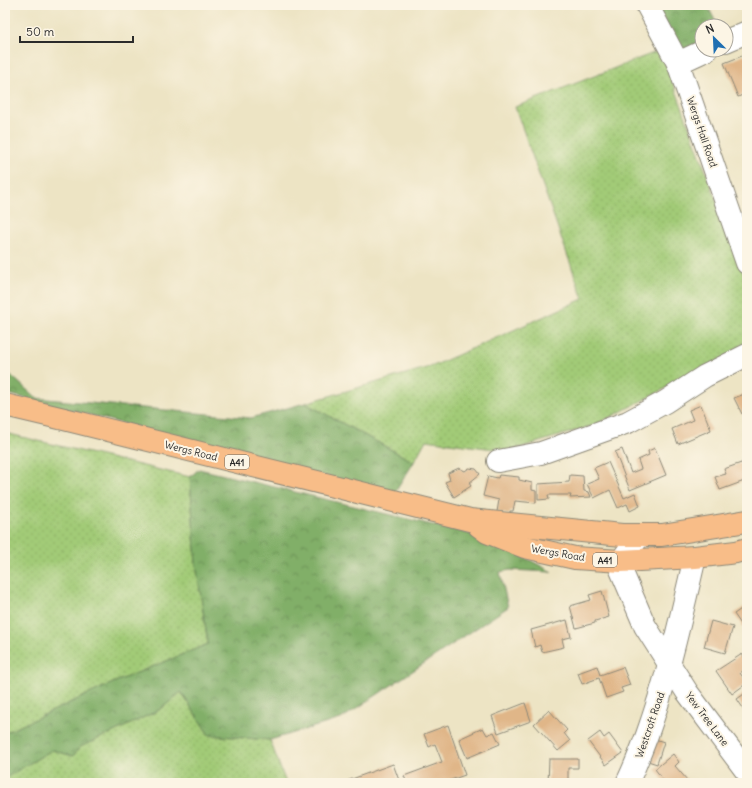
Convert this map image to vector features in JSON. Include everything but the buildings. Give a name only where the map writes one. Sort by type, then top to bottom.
[{"type":"highway","name":"Wergs Road","points":[[5,405],[470,520],[622,535],[652,535],[747,521]]},
{"type":"highway","points":[[717,526],[747,516]]},
{"type":"highway","name":"Wergs Road","points":[[470,520],[487,532],[525,547],[575,558],[620,561],[695,557],[736,552],[747,549]]},
{"type":"highway","points":[[652,535],[690,550],[695,557]]},
{"type":"street","name":"Wergs Hall Road","points":[[647,5],[678,63],[747,263]]},
{"type":"street","points":[[734,38],[747,32]]},
{"type":"street","points":[[678,63],[694,56]]},
{"type":"street","points":[[498,461],[542,453],[628,422],[665,402],[705,376],[747,355]]},
{"type":"street","points":[[620,561],[637,539],[652,535]]},
{"type":"street","points":[[670,665],[695,557]]},
{"type":"street","name":"Yew Tree Lane","points":[[620,561],[621,570],[645,626],[687,692],[747,772]]},
{"type":"street","name":"Westcroft Road","points":[[627,783],[635,767],[654,715],[670,665]]},
{"type":"green space","points":[[656,5],[707,5],[714,18],[694,18],[694,48],[682,54]]},
{"type":"green space","points":[[661,50],[747,283],[747,346],[595,425],[509,451],[426,440],[414,462],[305,403],[433,366],[583,299],[515,107]]},
{"type":"green space","points":[[5,370],[36,398],[251,418],[305,403],[414,462],[394,494],[5,393]]},
{"type":"green space","points":[[5,433],[190,477],[196,564],[208,644],[115,682],[5,733]]},
{"type":"green space","points":[[199,469],[491,539],[552,572],[510,570],[500,572],[508,607],[341,719],[270,740],[209,735],[181,692],[161,709],[80,747],[73,756],[52,750],[5,778],[5,733],[115,682],[208,644],[196,564],[190,477]]},
{"type":"green space","points":[[181,692],[209,735],[270,740],[286,783],[5,783],[5,778],[52,750],[73,756],[80,747],[161,709]]}]
